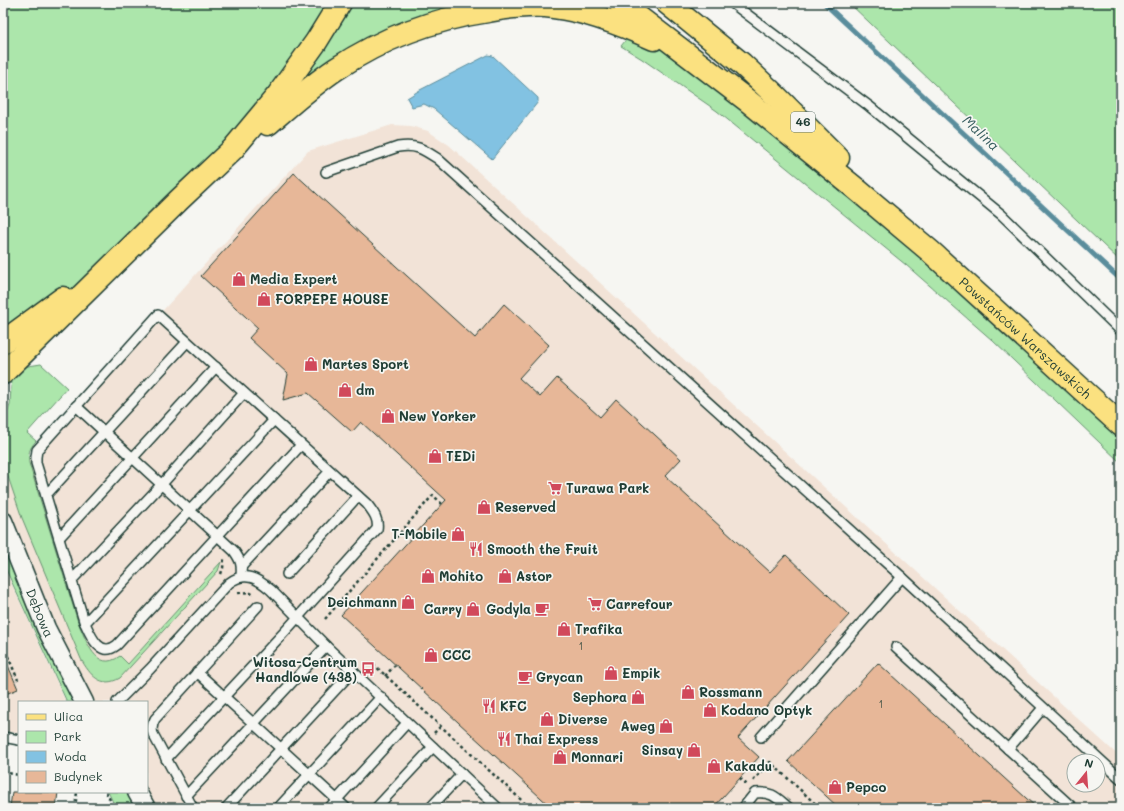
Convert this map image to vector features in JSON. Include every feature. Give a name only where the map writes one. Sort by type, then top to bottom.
[{"type":"main road","points":[[3,373],[103,273],[233,149],[278,95],[316,42],[340,3]]},
{"type":"main road","name":"Powstańców Warszawskich","points":[[620,3],[808,149],[930,251],[1121,425]]},
{"type":"main road","name":"Powstańców Warszawskich","points":[[667,3],[742,64],[777,97],[930,251]]},
{"type":"main road","points":[[233,149],[263,128],[313,86],[352,60],[399,36],[449,18],[472,13],[518,7],[554,7],[588,14],[634,30],[686,53]]},
{"type":"main road","points":[[3,342],[72,292],[103,273]]},
{"type":"street","name":"Dębowa","points":[[3,521],[46,628],[83,701]]},
{"type":"street","points":[[138,793],[146,808]]},
{"type":"lane","points":[[732,3],[869,106],[1002,214],[1121,331]]},
{"type":"lane","points":[[326,172],[398,147],[409,146],[422,148],[438,159],[902,577],[1121,778]]},
{"type":"lane","points":[[166,759],[298,617],[376,529],[378,523],[374,513],[358,496],[158,315],[37,450],[36,463],[85,622],[93,640],[98,646],[108,650],[112,649],[301,445]]},
{"type":"lane","points":[[46,495],[187,342]]},
{"type":"lane","points":[[59,538],[216,367]]},
{"type":"lane","points":[[72,580],[162,484],[244,393]]},
{"type":"lane","points":[[76,406],[234,551],[242,566],[241,577]]},
{"type":"lane","points":[[85,622],[274,420]]},
{"type":"lane","points":[[242,566],[330,471]]},
{"type":"lane","points":[[287,574],[358,496]]},
{"type":"lane","points":[[761,737],[902,577]]},
{"type":"lane","points":[[118,701],[229,584],[236,578],[252,578],[262,582],[326,646],[462,774],[492,806]]},
{"type":"lane","points":[[192,808],[153,734],[152,724],[258,602]]},
{"type":"lane","points":[[186,796],[326,646]]},
{"type":"lane","points":[[896,647],[1073,808]]},
{"type":"lane","points":[[226,808],[353,671]]},
{"type":"lane","points":[[198,672],[346,808]]},
{"type":"lane","points":[[278,808],[381,697]]},
{"type":"lane","points":[[1008,749],[1043,708]]},
{"type":"lane","points":[[329,808],[408,723]]},
{"type":"lane","points":[[3,737],[18,740]]},
{"type":"lane","points":[[376,808],[433,747]]},
{"type":"lane","points":[[430,808],[462,774]]},
{"type":"lane","points":[[743,808],[755,793],[764,792],[774,795],[789,808]]},
{"type":"path","points":[[325,619],[432,495],[442,504]]},
{"type":"path","points":[[234,594],[239,592],[250,592],[258,602]]},
{"type":"path","points":[[3,645],[18,680]]},
{"type":"path","points":[[373,664],[530,808]]},
{"type":"path","points":[[385,676],[395,664]]},
{"type":"path","points":[[3,772],[18,775]]},
{"type":"path","points":[[740,778],[749,786]]},
{"type":"path","points":[[75,808],[77,793]]},
{"type":"path","points":[[106,793],[114,808]]},
{"type":"shaded area","name":"Turawa Park","points":[[392,125],[411,126],[428,131],[449,145],[1121,758],[1121,808],[146,808],[146,793],[148,793],[148,701],[84,701],[3,521],[3,486],[308,151]]},
{"type":"shaded area","points":[[3,565],[66,701],[18,701],[18,733],[3,731]]},
{"type":"green space","points":[[3,3],[620,3],[1121,425],[1121,463],[992,340],[906,265],[717,111],[621,46],[634,30],[588,14],[449,18],[291,103],[3,373]]},
{"type":"green space","points":[[849,3],[1121,3],[1121,262]]},
{"type":"green space","points":[[41,364],[67,388],[27,433],[36,441],[30,451],[29,463],[78,622],[88,645],[98,658],[104,661],[112,660],[120,656],[128,664],[221,562],[218,571],[120,678],[113,681],[107,682],[97,679],[88,670],[81,659],[22,518],[3,462],[3,425],[10,405],[13,379],[22,367]]},
{"type":"green space","points":[[3,521],[84,701],[67,701],[3,563]]},
{"type":"green space","points":[[108,793],[138,793],[146,808],[116,808]]},
{"type":"water","points":[[488,55],[493,56],[538,98],[538,102],[492,159],[434,109],[424,104],[412,107],[407,98]]},
{"type":"building","name":"Turawa Park","points":[[294,173],[475,338],[504,304],[549,345],[519,378],[540,397],[557,378],[600,417],[616,399],[681,459],[665,476],[770,572],[786,555],[849,615],[738,738],[759,757],[713,808],[552,808],[341,615],[446,500],[361,422],[352,432],[308,393],[283,400],[288,374],[249,338],[258,328],[201,276]]},
{"type":"building","points":[[3,654],[18,689],[3,695]]},
{"type":"building","points":[[878,663],[1037,808],[839,808],[788,761]]},
{"type":"building","points":[[12,792],[58,793],[56,808],[10,807]]},
{"type":"waterway","name":"Malina","points":[[824,3],[1121,280]]},
{"type":"place","name":"Media Expert","points":[[239,279]]},
{"type":"place","name":"FORPEPE HOUSE","points":[[264,299]]},
{"type":"place","name":"Martes Sport","points":[[311,364]]},
{"type":"place","name":"dm","points":[[345,390]]},
{"type":"place","name":"New Yorker","points":[[388,416]]},
{"type":"place","name":"TEDi","points":[[435,456]]},
{"type":"place","name":"Turawa Park","points":[[555,488]]},
{"type":"place","name":"Reserved","points":[[484,507]]},
{"type":"place","name":"T-Mobile","points":[[458,534]]},
{"type":"place","name":"Smooth the Fruit","points":[[476,549]]},
{"type":"place","name":"Mohito","points":[[428,576]]},
{"type":"place","name":"Astor","points":[[505,576]]},
{"type":"place","name":"Deichmann","points":[[408,602]]},
{"type":"place","name":"Carrefour","points":[[595,604]]},
{"type":"place","name":"Carry","points":[[473,609]]},
{"type":"place","name":"Godyla","points":[[542,609]]},
{"type":"place","name":"Trafika","points":[[564,629]]},
{"type":"place","name":"CCC","points":[[431,655]]},
{"type":"place","name":"Witosa-Centrum Handlowe (438)","points":[[368,669]]},
{"type":"place","name":"Empik","points":[[611,673]]},
{"type":"place","name":"Grycan","points":[[525,677]]},
{"type":"place","name":"Rossmann","points":[[688,692]]},
{"type":"place","name":"Sephora","points":[[638,697]]},
{"type":"place","name":"KFC","points":[[489,706]]},
{"type":"place","name":"Kodano Optyk","points":[[710,710]]},
{"type":"place","name":"Diverse","points":[[547,719]]},
{"type":"place","name":"Aweg","points":[[666,726]]},
{"type":"place","name":"Thai Express","points":[[504,739]]},
{"type":"place","name":"Sinsay","points":[[694,750]]},
{"type":"place","name":"Monnari","points":[[560,757]]},
{"type":"place","name":"Kakadu","points":[[714,766]]},
{"type":"place","name":"Pepco","points":[[835,787]]}]
